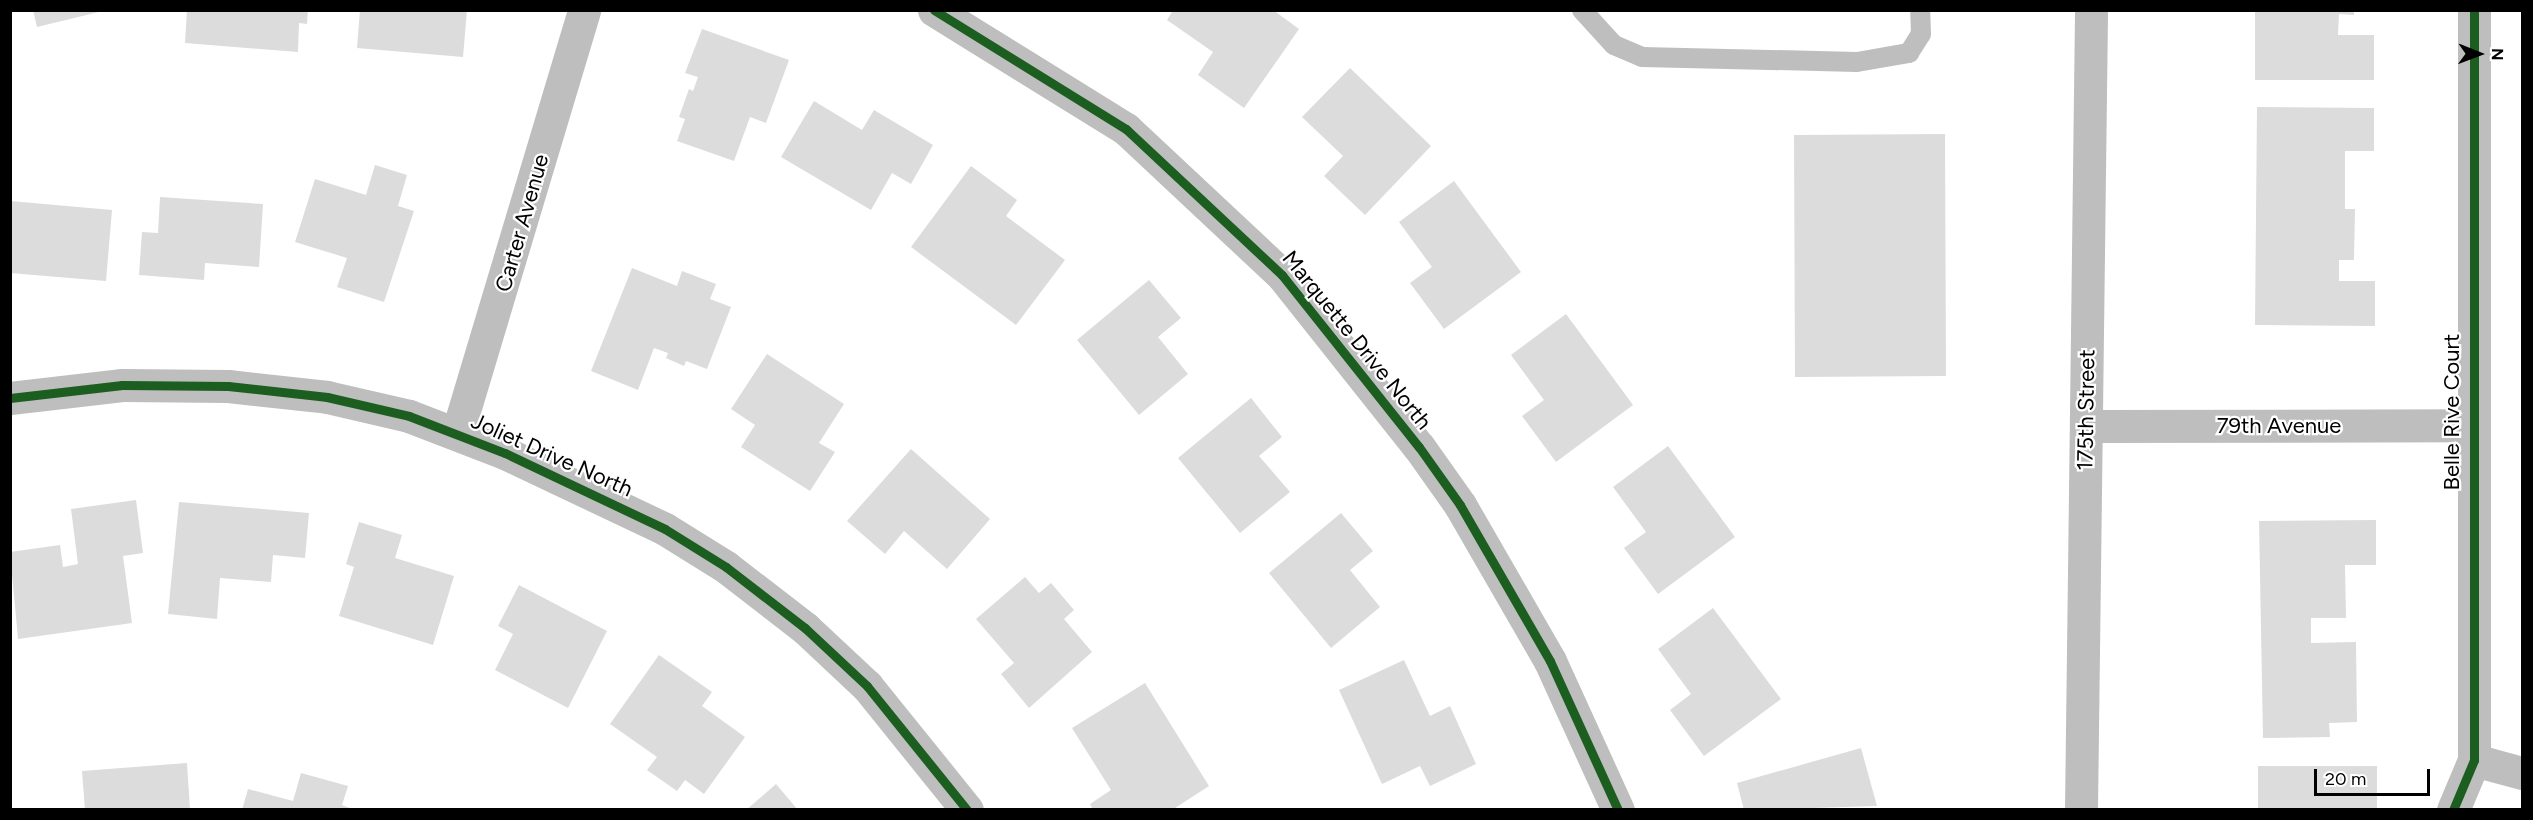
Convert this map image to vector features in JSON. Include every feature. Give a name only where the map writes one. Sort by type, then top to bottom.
[{"type":"street","name":"Carter Avenue","points":[[457,434],[584,10]]},
{"type":"street","name":"Marquette Drive North","points":[[934,10],[1126,129],[1282,275],[1419,447],[1460,505],[1550,661],[1618,810]]},
{"type":"street","name":"175th Street","points":[[2081,810],[2091,10]]},
{"type":"street","name":"Belle Rive Court","points":[[2453,810],[2474,760],[2471,425],[2474,10]]},
{"type":"street","name":"Joliet Drive North","points":[[10,398],[122,385],[228,386],[327,397],[409,416],[590,490],[665,529],[726,567],[805,628],[867,686],[967,810]]},
{"type":"street","name":"79th Avenue","points":[[2086,426],[2471,425]]},
{"type":"street","points":[[2474,760],[2523,773]]},
{"type":"lane","points":[[1582,10],[1614,45],[1642,57],[1857,62],[1909,53],[1921,34],[1920,10]]},
{"type":"building","points":[[33,10],[103,10],[103,11],[37,27]]},
{"type":"building","points":[[187,10],[308,10],[307,24],[299,23],[298,52],[185,43]]},
{"type":"building","points":[[360,10],[467,10],[463,57],[357,48]]},
{"type":"building","points":[[1173,10],[1273,10],[1299,29],[1244,108],[1198,75],[1213,52],[1167,20]]},
{"type":"building","points":[[2255,10],[2354,10],[2354,15],[2339,14],[2338,35],[2374,35],[2374,80],[2255,80]]},
{"type":"building","points":[[702,29],[789,60],[766,123],[750,117],[734,161],[677,141],[685,119],[679,117],[689,89],[693,91],[698,77],[685,73]]},
{"type":"building","points":[[1350,68],[1431,146],[1365,215],[1324,176],[1343,156],[1302,117]]},
{"type":"building","points":[[814,101],[862,130],[874,110],[933,145],[911,184],[892,173],[871,210],[781,157]]},
{"type":"building","points":[[2257,107],[2374,108],[2374,151],[2345,151],[2345,209],[2355,209],[2354,260],[2339,260],[2339,281],[2375,281],[2375,326],[2255,325]]},
{"type":"building","points":[[1945,134],[1946,376],[1795,377],[1794,135]]},
{"type":"building","points":[[375,165],[407,175],[398,206],[414,211],[384,302],[337,287],[347,258],[295,242],[315,179],[366,195]]},
{"type":"building","points":[[971,166],[1017,200],[1006,216],[1065,260],[1016,325],[911,247]]},
{"type":"building","points":[[1454,181],[1521,272],[1444,329],[1410,283],[1432,267],[1399,222]]},
{"type":"building","points":[[160,197],[263,204],[259,267],[205,263],[204,280],[139,275],[142,232],[158,233]]},
{"type":"building","points":[[10,201],[112,210],[106,281],[10,273]]},
{"type":"building","points":[[632,268],[677,286],[682,271],[716,284],[710,299],[731,307],[707,369],[686,361],[684,366],[666,358],[668,353],[654,348],[638,390],[591,371]]},
{"type":"building","points":[[1149,280],[1181,318],[1158,337],[1188,374],[1139,415],[1077,340]]},
{"type":"building","points":[[1566,314],[1633,405],[1556,462],[1522,416],[1544,400],[1511,355]]},
{"type":"building","points":[[767,354],[844,404],[819,443],[835,452],[810,491],[741,447],[755,425],[731,409]]},
{"type":"building","points":[[1251,398],[1282,437],[1259,456],[1290,492],[1240,533],[1178,458]]},
{"type":"building","points":[[1668,446],[1735,537],[1658,594],[1624,548],[1646,532],[1613,487]]},
{"type":"building","points":[[911,449],[990,519],[947,569],[904,531],[885,554],[847,521]]},
{"type":"building","points":[[136,500],[143,553],[123,556],[132,623],[18,639],[10,552],[60,545],[63,567],[78,564],[71,509]]},
{"type":"building","points":[[179,502],[309,513],[305,558],[273,555],[271,582],[220,578],[217,619],[168,614]]},
{"type":"building","points":[[1341,513],[1373,551],[1350,570],[1380,607],[1331,648],[1269,573]]},
{"type":"building","points":[[2376,520],[2376,565],[2345,565],[2346,618],[2311,618],[2311,643],[2356,642],[2357,722],[2329,723],[2330,737],[2263,738],[2259,521]]},
{"type":"building","points":[[359,522],[402,535],[395,558],[454,576],[433,645],[339,616],[354,567],[346,564]]},
{"type":"building","points":[[1025,577],[1039,593],[1051,583],[1074,610],[1064,619],[1092,652],[1029,708],[1001,674],[1014,663],[976,619]]},
{"type":"building","points":[[519,585],[607,631],[568,708],[495,670],[513,634],[498,626]]},
{"type":"building","points":[[1713,608],[1781,699],[1704,756],[1670,710],[1691,694],[1658,649]]},
{"type":"building","points":[[659,655],[712,692],[702,706],[745,737],[704,794],[685,780],[677,791],[647,770],[657,757],[610,724]]},
{"type":"building","points":[[1404,660],[1430,716],[1450,706],[1476,764],[1430,786],[1420,766],[1382,784],[1339,690]]},
{"type":"building","points":[[1145,683],[1209,786],[1172,810],[1093,810],[1090,804],[1111,790],[1072,728]]},
{"type":"building","points":[[1861,748],[1877,806],[1744,810],[1737,783]]},
{"type":"building","points":[[187,763],[190,810],[85,810],[82,771]]},
{"type":"building","points":[[2258,766],[2377,766],[2377,810],[2258,810]]},
{"type":"building","points":[[301,773],[348,786],[342,805],[355,810],[242,810],[248,789],[293,801]]},
{"type":"building","points":[[776,784],[798,810],[746,810]]},
{"type":"cycle path","points":[[934,10],[1126,129],[1282,275],[1419,447],[1460,505],[1550,661],[1618,810]]},
{"type":"cycle path","points":[[2453,810],[2474,760],[2474,10]]},
{"type":"cycle path","points":[[10,398],[122,385],[228,386],[327,397],[409,416],[505,453],[665,529],[726,567],[805,628],[867,686],[967,810]]}]
